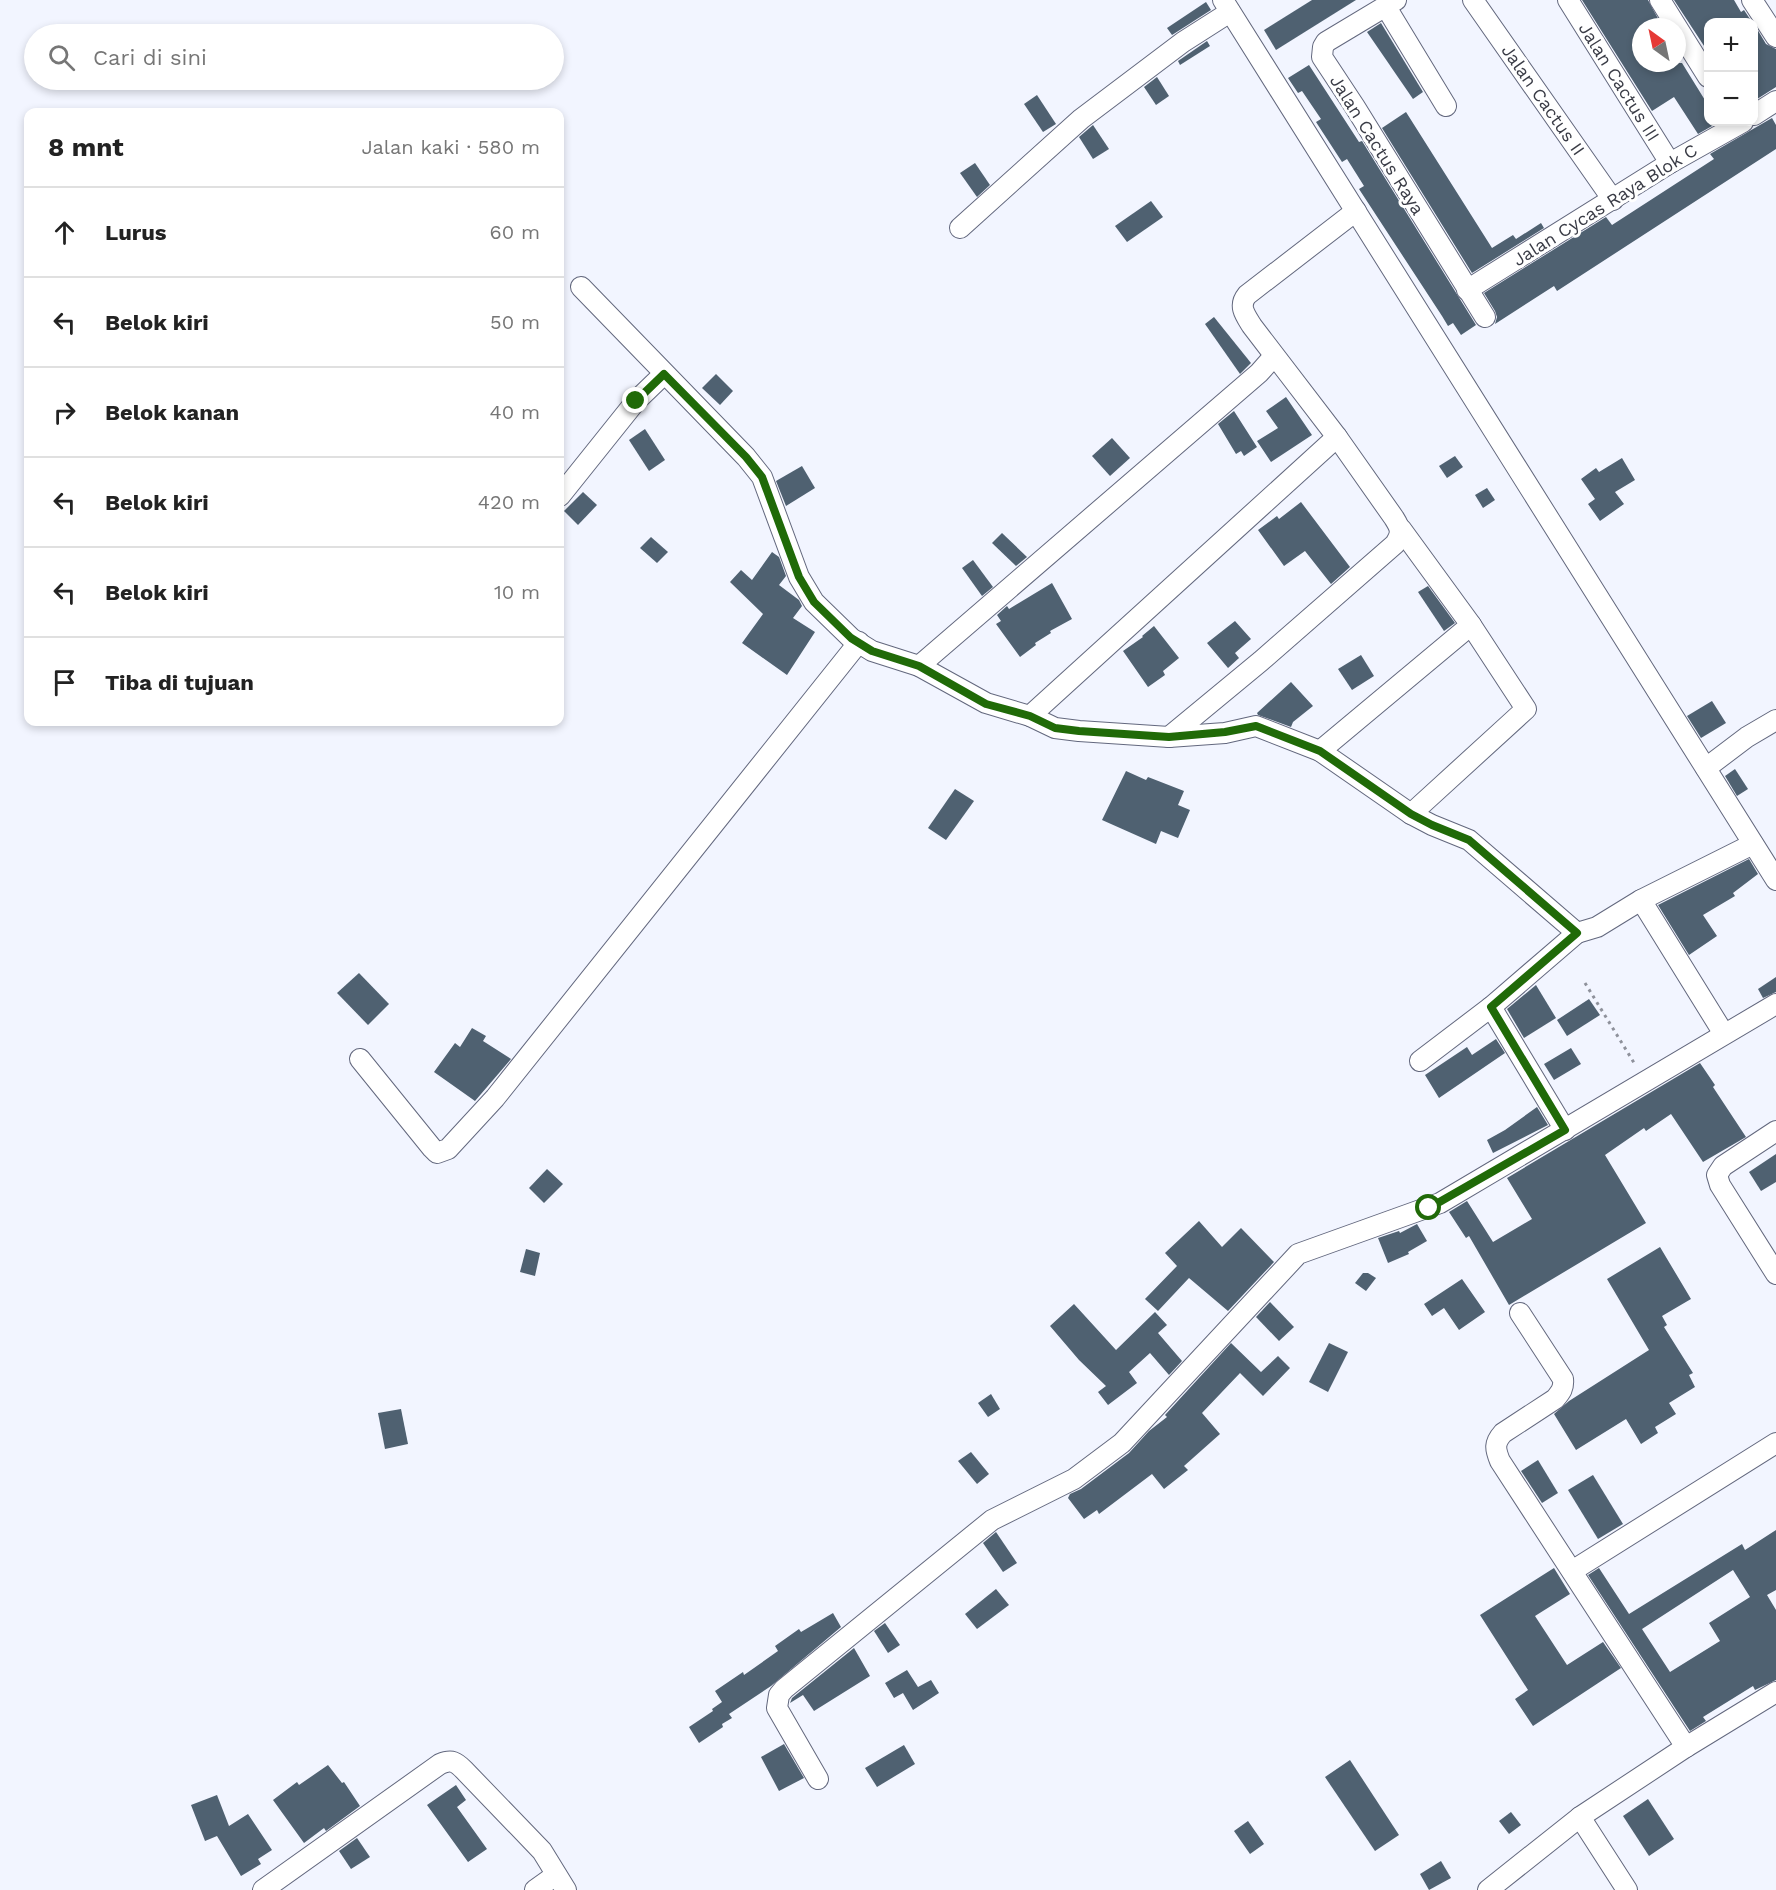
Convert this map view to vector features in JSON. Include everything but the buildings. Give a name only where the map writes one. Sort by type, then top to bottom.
[{"type":"street","name":"Jalan Cactus II","points":[[1473,0],[1613,200]]},
{"type":"street","name":"Jalan Cactus III","points":[[1568,0],[1670,163]]},
{"type":"street","points":[[1660,0],[1705,72]]},
{"type":"street","points":[[1752,0],[1776,37]]},
{"type":"street","points":[[1391,3],[1446,106]]},
{"type":"street","name":"Jalan Cactus Raya","points":[[1391,3],[1326,42],[1322,57],[1485,317]]},
{"type":"street","points":[[960,228],[1081,119],[1227,6],[1776,880]]},
{"type":"street","name":"Jalan Cycas Raya Blok C","points":[[1758,112],[1776,101]]},
{"type":"street","name":"Jalan Cycas Raya Blok C","points":[[1467,290],[1670,163],[1734,126]]},
{"type":"street","points":[[1356,211],[1243,300],[1242,310],[1251,326],[1337,437],[1471,625],[1526,709],[1411,814]]},
{"type":"street","points":[[581,287],[746,457],[762,477],[804,585],[814,602],[828,617],[858,642],[872,651],[919,666],[986,704],[1030,716],[1055,728],[1169,737],[1225,732],[1256,726],[1320,751],[1411,814],[1469,840],[1577,933]]},
{"type":"street","points":[[919,666],[1260,373],[1274,356]]},
{"type":"street","points":[[564,491],[636,401],[664,374]]},
{"type":"street","points":[[1030,716],[1337,437]]},
{"type":"street","points":[[1169,737],[1261,661],[1395,544],[1401,534],[1401,529]]},
{"type":"street","points":[[1320,751],[1471,625]]},
{"type":"street","points":[[360,1059],[432,1148],[437,1153],[448,1149],[495,1098],[858,642]]},
{"type":"street","points":[[1706,768],[1747,737],[1776,720]]},
{"type":"street","points":[[1420,1061],[1491,1007],[1577,933],[1597,927],[1641,900],[1753,843]]},
{"type":"street","points":[[1641,900],[1724,1034]]},
{"type":"street","points":[[818,1779],[777,1708],[779,1695],[783,1689],[992,1520],[1074,1479],[1122,1443],[1298,1254],[1429,1208],[1776,1004]]},
{"type":"street","points":[[1491,1007],[1565,1130]]},
{"type":"street","points":[[1776,1131],[1723,1166],[1718,1176],[1720,1185],[1776,1274]]},
{"type":"street","points":[[1520,1312],[1563,1379],[1563,1386],[1555,1399],[1503,1433],[1496,1441],[1500,1461],[1686,1747]]},
{"type":"street","points":[[1572,1571],[1776,1443]]},
{"type":"street","points":[[1488,1890],[1580,1817],[1686,1747],[1776,1692]]},
{"type":"street","points":[[263,1890],[440,1764],[448,1761],[455,1762],[464,1770],[542,1851],[561,1882],[535,1890]]},
{"type":"street","points":[[1580,1817],[1627,1890]]},
{"type":"path","points":[[1585,983],[1645,1080]]},
{"type":"route","points":[[636,401],[664,374],[746,457],[762,477],[799,577],[814,602],[851,638],[872,651],[919,666],[986,704],[1030,716],[1055,728],[1169,737],[1225,732],[1256,726],[1320,751],[1411,814],[1469,840],[1577,933],[1491,1007],[1565,1130],[1429,1208]]}]
